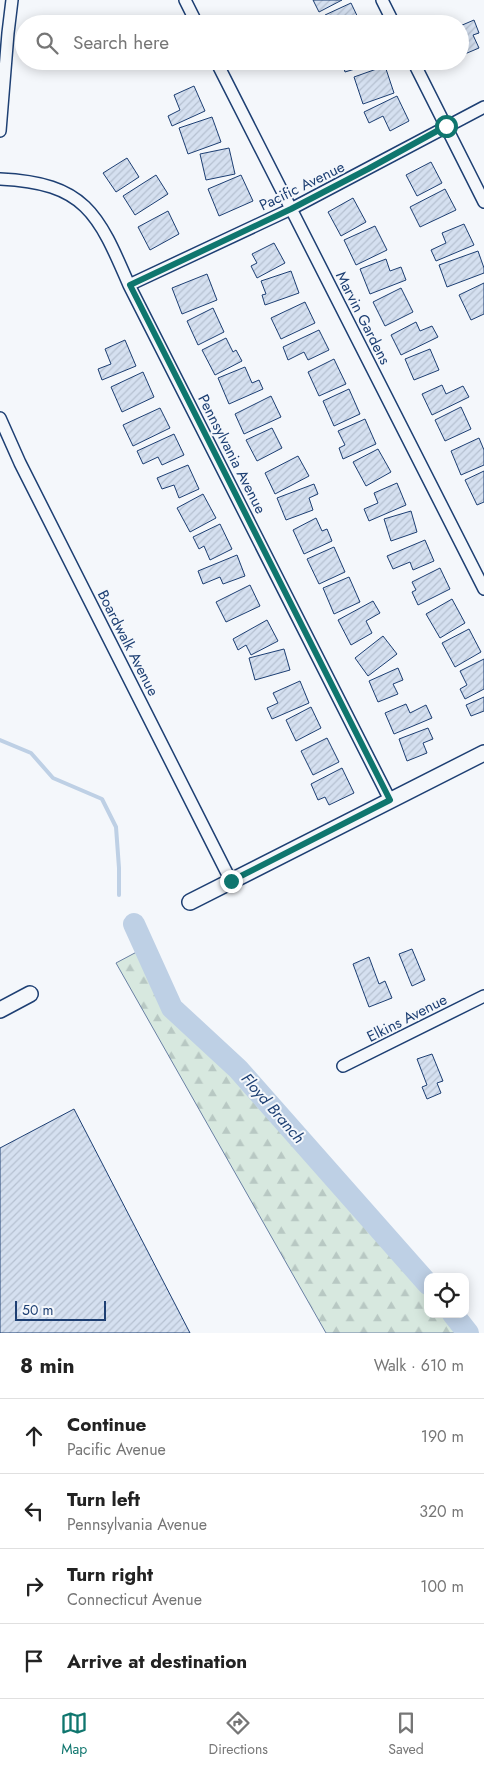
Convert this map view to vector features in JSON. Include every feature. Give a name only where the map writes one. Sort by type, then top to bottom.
[{"type":"street","points":[[0,130],[12,0]]},
{"type":"street","points":[[185,0],[192,15]]},
{"type":"street","points":[[382,0],[390,15]]},
{"type":"street","name":"Marvin Gardens","points":[[221,70],[484,589]]},
{"type":"street","points":[[418,70],[484,202]]},
{"type":"street","name":"Pacific Avenue","points":[[130,285],[291,209],[484,107]]},
{"type":"street","name":"Pennsylvania Avenue","points":[[0,179],[36,182],[51,186],[75,197],[100,224],[390,800]]},
{"type":"street","name":"Boardwalk Avenue","points":[[0,418],[20,463],[231,881]]},
{"type":"street","points":[[190,902],[484,753]]},
{"type":"street","points":[[0,1010],[30,994]]},
{"type":"street","name":"Elkins Avenue","points":[[343,1066],[484,996]]},
{"type":"green space","points":[[146,947],[185,1012],[215,1044],[247,1072],[399,1256],[424,1281],[424,1318],[455,1318],[467,1333],[326,1333],[116,963]]},
{"type":"building","points":[[313,0],[342,0],[319,12]]},
{"type":"building","points":[[351,3],[357,15],[325,15]]},
{"type":"building","points":[[474,20],[479,33],[473,35],[479,48],[469,52],[469,22]]},
{"type":"building","points":[[374,70],[386,70],[394,93],[363,104],[354,77]]},
{"type":"building","points":[[194,86],[205,111],[172,126],[168,116],[180,110],[174,95]]},
{"type":"building","points":[[397,96],[409,121],[390,131],[383,116],[369,123],[364,112]]},
{"type":"building","points":[[212,117],[221,142],[188,154],[179,128]]},
{"type":"building","points":[[229,148],[235,174],[206,180],[200,154]]},
{"type":"building","points":[[127,158],[139,177],[116,192],[103,173]]},
{"type":"building","points":[[431,162],[442,183],[417,196],[406,175]]},
{"type":"building","points":[[156,175],[168,194],[135,215],[123,196]]},
{"type":"building","points":[[241,175],[253,201],[219,216],[208,189]]},
{"type":"building","points":[[445,189],[456,210],[420,227],[410,207]]},
{"type":"building","points":[[353,198],[366,222],[341,236],[328,212]]},
{"type":"building","points":[[168,211],[179,234],[150,250],[138,227]]},
{"type":"building","points":[[464,224],[474,245],[436,261],[431,250],[446,243],[442,233]]},
{"type":"building","points":[[375,226],[387,250],[356,265],[344,240]]},
{"type":"building","points":[[274,243],[285,263],[257,278],[251,266],[257,263],[252,254]]},
{"type":"building","points":[[478,251],[484,273],[447,287],[439,265]]},
{"type":"building","points":[[386,259],[390,271],[401,267],[406,280],[370,294],[360,269]]},
{"type":"building","points":[[291,271],[299,293],[265,305],[262,295],[266,294],[261,281]]},
{"type":"building","points":[[207,274],[217,300],[182,314],[172,288]]},
{"type":"building","points":[[484,283],[484,314],[471,320],[459,295]]},
{"type":"building","points":[[401,288],[413,312],[385,326],[373,302]]},
{"type":"building","points":[[305,302],[315,323],[281,339],[271,318]]},
{"type":"building","points":[[213,308],[224,332],[198,345],[187,321]]},
{"type":"building","points":[[416,322],[420,331],[432,326],[438,337],[401,355],[391,335]]},
{"type":"building","points":[[319,330],[329,350],[308,360],[304,352],[288,360],[283,347]]},
{"type":"building","points":[[226,338],[233,352],[236,350],[242,361],[215,375],[202,350]]},
{"type":"building","points":[[125,340],[136,366],[102,380],[98,369],[111,364],[105,349]]},
{"type":"building","points":[[430,349],[439,370],[414,380],[405,359]]},
{"type":"building","points":[[334,359],[346,384],[319,396],[308,372]]},
{"type":"building","points":[[245,367],[252,383],[259,380],[263,389],[229,404],[218,378]]},
{"type":"building","points":[[143,372],[154,397],[122,412],[111,387]]},
{"type":"building","points":[[442,385],[446,394],[463,386],[469,397],[432,415],[422,394]]},
{"type":"building","points":[[349,389],[360,414],[334,426],[323,401]]},
{"type":"building","points":[[271,396],[281,417],[244,434],[235,414]]},
{"type":"building","points":[[461,407],[471,429],[445,441],[435,420]]},
{"type":"building","points":[[160,408],[170,428],[133,446],[123,425]]},
{"type":"building","points":[[365,419],[376,444],[343,459],[339,448],[345,445],[338,431]]},
{"type":"building","points":[[272,428],[282,448],[257,461],[246,440]]},
{"type":"building","points":[[174,434],[184,455],[162,465],[158,457],[143,464],[137,451]]},
{"type":"building","points":[[479,438],[484,450],[484,465],[461,475],[451,451]]},
{"type":"building","points":[[378,449],[391,472],[366,486],[353,462]]},
{"type":"building","points":[[298,456],[309,476],[275,494],[265,473]]},
{"type":"building","points":[[188,465],[199,489],[179,498],[174,485],[162,489],[157,478]]},
{"type":"building","points":[[484,471],[484,502],[477,505],[465,480]]},
{"type":"building","points":[[397,483],[406,505],[369,521],[364,509],[378,503],[374,493]]},
{"type":"building","points":[[314,484],[318,494],[309,498],[313,510],[286,520],[277,498]]},
{"type":"building","points":[[203,494],[216,518],[190,532],[177,508]]},
{"type":"building","points":[[411,511],[417,532],[391,541],[384,519]]},
{"type":"building","points":[[316,518],[322,531],[327,529],[332,541],[304,554],[293,530]]},
{"type":"building","points":[[220,524],[232,549],[210,560],[204,546],[199,549],[193,537]]},
{"type":"building","points":[[425,540],[434,561],[413,570],[410,562],[393,569],[387,556]]},
{"type":"building","points":[[334,547],[345,572],[319,584],[307,559]]},
{"type":"building","points":[[237,555],[245,576],[223,584],[220,577],[203,584],[198,571]]},
{"type":"building","points":[[440,568],[450,589],[418,605],[412,592],[416,590],[412,582]]},
{"type":"building","points":[[349,577],[360,602],[334,614],[323,588]]},
{"type":"building","points":[[250,585],[260,606],[226,622],[216,602]]},
{"type":"building","points":[[452,599],[465,623],[440,638],[426,614]]},
{"type":"building","points":[[373,601],[380,613],[366,621],[372,633],[351,645],[338,620]]},
{"type":"building","points":[[267,620],[278,641],[251,655],[246,645],[238,650],[233,639]]},
{"type":"building","points":[[469,629],[481,652],[455,667],[442,643]]},
{"type":"building","points":[[383,636],[397,654],[368,676],[355,658]]},
{"type":"building","points":[[284,649],[290,670],[255,680],[249,658]]},
{"type":"building","points":[[484,659],[484,689],[465,699],[460,689],[467,685],[460,671]]},
{"type":"building","points":[[398,668],[403,680],[393,684],[398,694],[378,702],[369,681]]},
{"type":"building","points":[[300,681],[309,703],[272,719],[267,708],[278,703],[273,693]]},
{"type":"building","points":[[484,697],[484,711],[471,716],[466,705]]},
{"type":"building","points":[[406,704],[410,713],[426,705],[432,718],[394,734],[385,713]]},
{"type":"building","points":[[311,707],[321,728],[296,741],[286,720]]},
{"type":"building","points":[[428,728],[433,739],[423,743],[427,753],[407,761],[399,739]]},
{"type":"building","points":[[327,738],[339,762],[313,775],[301,751]]},
{"type":"building","points":[[342,768],[354,793],[329,805],[325,797],[318,800],[311,784]]},
{"type":"building","points":[[412,949],[425,980],[412,986],[399,954]]},
{"type":"building","points":[[369,957],[379,984],[385,981],[392,998],[369,1007],[353,964]]},
{"type":"building","points":[[432,1054],[443,1081],[437,1083],[441,1093],[427,1099],[422,1087],[427,1085],[417,1059]]},
{"type":"building","points":[[74,1109],[190,1333],[0,1333],[0,1148]]},
{"type":"waterway","name":"Floyd Branch","points":[[0,740],[31,753],[53,778],[102,799],[116,827],[119,895]]},
{"type":"waterway","name":"Floyd Branch","points":[[134,924],[172,1008],[238,1069],[424,1279]]},
{"type":"waterway","name":"Floyd Branch","points":[[456,1318],[468,1333]]},
{"type":"route","points":[[231,881],[390,800],[130,285],[291,209],[446,126]]}]
